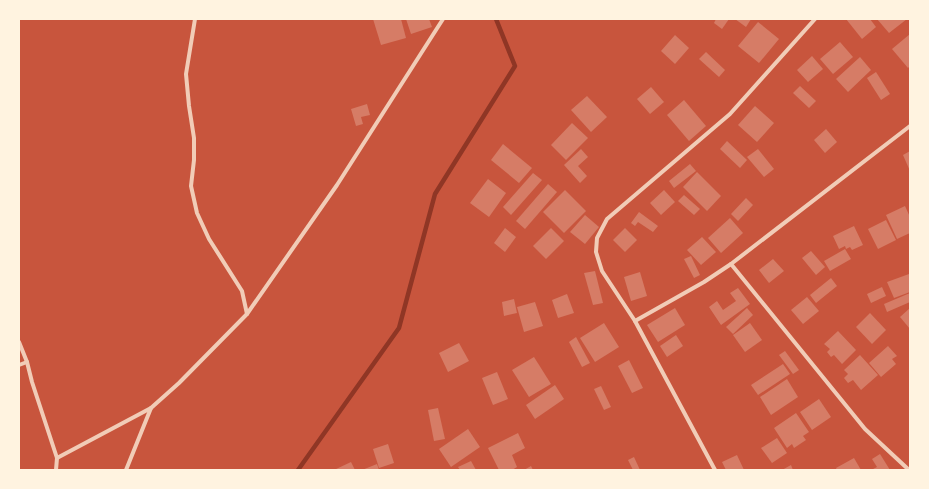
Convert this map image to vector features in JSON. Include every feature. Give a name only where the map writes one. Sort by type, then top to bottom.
[{"type":"street","points":[[195,19],[186,74],[188,106],[194,138],[194,160],[191,186],[197,213],[209,239],[242,291],[247,314]]},
{"type":"street","points":[[56,458],[151,408],[179,383],[247,314],[337,185],[443,19]]},
{"type":"street","points":[[714,470],[635,321],[602,271],[596,252],[597,238],[607,219],[730,114],[815,19]]},
{"type":"street","points":[[635,321],[704,282],[731,264],[910,126]]},
{"type":"street","points":[[731,264],[865,429],[909,470]]},
{"type":"street","points":[[19,342],[27,362],[56,458],[56,470]]},
{"type":"street","points":[[19,365],[27,362]]},
{"type":"street","points":[[126,470],[151,408]]},
{"type":"building","points":[[373,19],[401,19],[406,38],[381,45]]},
{"type":"building","points":[[406,19],[429,19],[432,27],[411,34]]},
{"type":"building","points":[[716,19],[729,19],[722,29],[714,23]]},
{"type":"building","points":[[735,19],[751,19],[746,27]]},
{"type":"building","points":[[846,19],[870,19],[876,27],[862,39]]},
{"type":"building","points":[[877,19],[907,19],[889,33]]},
{"type":"building","points":[[758,22],[779,39],[759,63],[738,46]]},
{"type":"building","points":[[910,34],[910,66],[908,68],[892,49]]},
{"type":"building","points":[[675,35],[689,48],[675,64],[661,51]]},
{"type":"building","points":[[840,42],[853,57],[833,74],[820,59]]},
{"type":"building","points":[[706,52],[725,70],[719,77],[699,59]]},
{"type":"building","points":[[812,56],[823,69],[808,82],[797,70]]},
{"type":"building","points":[[860,57],[871,70],[848,92],[836,79]]},
{"type":"building","points":[[876,72],[890,94],[881,100],[867,78]]},
{"type":"building","points":[[800,86],[816,101],[809,108],[793,93]]},
{"type":"building","points":[[651,87],[664,102],[650,114],[637,99]]},
{"type":"building","points":[[587,96],[607,117],[591,132],[571,110]]},
{"type":"building","points":[[684,100],[706,126],[689,141],[667,115]]},
{"type":"building","points":[[367,104],[370,115],[361,117],[363,124],[356,126],[351,109]]},
{"type":"building","points":[[755,106],[774,123],[757,142],[738,125]]},
{"type":"building","points":[[572,123],[588,138],[566,160],[551,145]]},
{"type":"building","points":[[826,129],[837,142],[825,153],[814,140]]},
{"type":"building","points":[[727,141],[747,160],[740,168],[720,149]]},
{"type":"building","points":[[503,144],[532,168],[519,183],[491,160]]},
{"type":"building","points":[[581,149],[588,157],[578,166],[587,176],[580,183],[564,165]]},
{"type":"building","points":[[758,149],[774,169],[764,177],[747,157]]},
{"type":"building","points":[[910,151],[910,171],[903,155]]},
{"type":"building","points":[[690,164],[696,171],[674,188],[669,181]]},
{"type":"building","points":[[697,172],[721,196],[707,211],[683,187]]},
{"type":"building","points":[[533,173],[542,180],[511,215],[503,207]]},
{"type":"building","points":[[488,179],[506,193],[489,217],[470,203]]},
{"type":"building","points":[[548,184],[557,192],[525,229],[516,221]]},
{"type":"building","points":[[565,190],[586,211],[564,233],[543,212]]},
{"type":"building","points":[[664,190],[675,202],[661,215],[650,203]]},
{"type":"building","points":[[684,195],[700,209],[694,215],[678,201]]},
{"type":"building","points":[[746,198],[753,205],[738,221],[731,214]]},
{"type":"building","points":[[905,206],[910,217],[910,233],[897,239],[886,215]]},
{"type":"building","points":[[639,212],[658,226],[653,232],[638,222],[635,226],[631,223]]},
{"type":"building","points":[[585,215],[599,227],[585,244],[570,232]]},
{"type":"building","points":[[730,218],[743,233],[721,253],[708,238]]},
{"type":"building","points":[[886,220],[896,240],[878,249],[868,229]]},
{"type":"building","points":[[854,226],[863,245],[852,250],[850,247],[846,249],[845,246],[839,249],[833,236]]},
{"type":"building","points":[[505,228],[516,237],[505,252],[494,243]]},
{"type":"building","points":[[551,228],[564,241],[546,259],[533,246]]},
{"type":"building","points":[[625,228],[637,240],[625,252],[613,240]]},
{"type":"building","points":[[702,237],[716,252],[701,265],[687,250]]},
{"type":"building","points":[[845,249],[851,259],[830,271],[824,261]]},
{"type":"building","points":[[811,251],[825,267],[816,275],[802,258]]},
{"type":"building","points":[[691,256],[700,275],[694,278],[684,259]]},
{"type":"building","points":[[773,259],[784,271],[769,283],[759,270]]},
{"type":"building","points":[[595,271],[603,303],[593,305],[584,273]]},
{"type":"building","points":[[640,272],[647,296],[631,301],[624,277]]},
{"type":"building","points":[[909,274],[910,292],[894,298],[887,282]]},
{"type":"building","points":[[831,278],[837,286],[816,303],[810,295]]},
{"type":"building","points":[[882,287],[886,296],[871,303],[867,294]]},
{"type":"building","points":[[738,288],[750,304],[721,325],[709,307],[717,301],[723,310],[736,301],[730,293]]},
{"type":"building","points":[[910,293],[910,302],[887,312],[884,304]]},
{"type":"building","points":[[567,294],[574,313],[558,318],[552,300]]},
{"type":"building","points":[[807,297],[819,311],[803,324],[791,310]]},
{"type":"building","points":[[514,299],[517,313],[504,316],[502,302]]},
{"type":"building","points":[[535,302],[543,326],[524,332],[517,307]]},
{"type":"building","points":[[675,308],[685,325],[658,342],[647,325]]},
{"type":"building","points":[[747,308],[753,315],[733,334],[726,327]]},
{"type":"building","points":[[910,308],[910,329],[900,317]]},
{"type":"building","points":[[870,313],[886,330],[872,344],[856,327]]},
{"type":"building","points":[[604,323],[619,347],[595,362],[580,338]]},
{"type":"building","points":[[750,323],[762,340],[745,352],[733,335]]},
{"type":"building","points":[[838,331],[856,350],[842,364],[834,355],[831,357],[827,352],[830,349],[824,344]]},
{"type":"building","points":[[676,335],[683,346],[667,357],[660,346]]},
{"type":"building","points":[[576,337],[590,363],[582,367],[569,342]]},
{"type":"building","points":[[459,343],[469,361],[448,372],[439,353]]},
{"type":"building","points":[[888,346],[897,356],[892,359],[896,364],[881,377],[869,363]]},
{"type":"building","points":[[785,351],[799,370],[793,374],[779,355]]},
{"type":"building","points":[[860,355],[878,375],[861,390],[853,380],[848,383],[844,378],[848,374],[844,370]]},
{"type":"building","points":[[534,357],[551,384],[529,397],[512,370]]},
{"type":"building","points":[[629,360],[643,388],[632,393],[618,366]]},
{"type":"building","points":[[783,364],[790,374],[758,395],[751,385]]},
{"type":"building","points":[[497,372],[508,399],[493,405],[482,378]]},
{"type":"building","points":[[787,379],[798,397],[771,415],[760,397]]},
{"type":"building","points":[[555,385],[564,399],[535,419],[526,405]]},
{"type":"building","points":[[601,386],[611,407],[604,410],[594,389]]},
{"type":"building","points":[[819,399],[831,417],[812,430],[800,412]]},
{"type":"building","points":[[438,408],[445,439],[434,441],[428,410]]},
{"type":"building","points":[[796,413],[809,432],[803,436],[806,440],[794,448],[792,444],[787,448],[774,428]]},
{"type":"building","points":[[468,429],[480,447],[451,467],[439,449]]},
{"type":"building","points":[[518,433],[525,448],[512,455],[517,467],[512,470],[499,470],[488,448]]},
{"type":"building","points":[[777,438],[787,453],[772,463],[761,448]]},
{"type":"building","points":[[388,444],[394,463],[379,468],[373,449]]},
{"type":"building","points":[[880,454],[890,470],[871,470],[877,467],[872,459]]},
{"type":"building","points":[[737,455],[744,470],[726,470],[722,462]]},
{"type":"building","points":[[634,457],[640,470],[633,470],[628,460]]},
{"type":"building","points":[[854,458],[861,470],[837,470],[836,468]]},
{"type":"building","points":[[471,461],[476,470],[460,470],[458,467]]},
{"type":"building","points":[[351,462],[355,470],[334,470]]},
{"type":"building","points":[[377,464],[379,470],[362,470]]},
{"type":"building","points":[[791,465],[793,470],[782,470]]},
{"type":"building","points":[[531,466],[533,470],[524,470]]},
{"type":"waterway","points":[[298,470],[399,328],[435,194],[515,66],[496,19]]}]
